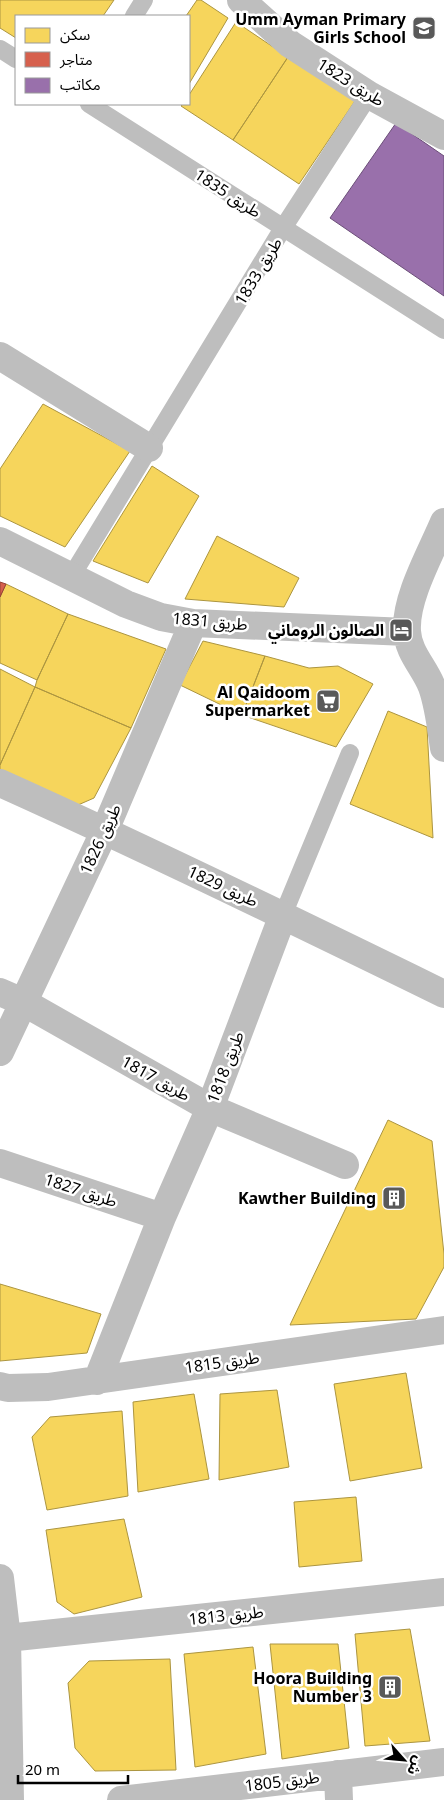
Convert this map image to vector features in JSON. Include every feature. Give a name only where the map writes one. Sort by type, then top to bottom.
[{"type":"street","name":"طريق 1823","points":[[241,0],[290,44],[369,95],[444,136]]},
{"type":"street","points":[[0,356],[149,448]]},
{"type":"street","points":[[444,522],[411,601],[407,632],[410,646],[432,687],[444,748]]},
{"type":"street","name":"طريق 1831","points":[[0,541],[126,604],[161,617],[193,623],[407,632]]},
{"type":"street","name":"طريق 1826","points":[[0,1052],[11,997],[105,830],[193,623]]},
{"type":"street","name":"طريق 1829","points":[[0,783],[105,830],[444,994]]},
{"type":"street","name":"طريق 1818","points":[[97,1381],[162,1217],[210,1108],[283,915]]},
{"type":"street","name":"طريق 1817","points":[[11,997],[210,1108],[345,1165]]},
{"type":"street","name":"طريق 1827","points":[[0,1163],[162,1217]]},
{"type":"street","name":"طريق 1815","points":[[0,1386],[8,1388],[48,1387],[97,1381],[444,1330]]},
{"type":"street","points":[[0,1578],[7,1638],[10,1800]]},
{"type":"street","name":"طريق 1813","points":[[7,1638],[444,1592]]},
{"type":"street","name":"طريق 1805","points":[[121,1800],[339,1787],[444,1762]]},
{"type":"lane","points":[[135,15],[144,0]]},
{"type":"lane","points":[[0,49],[15,58]]},
{"type":"lane","name":"طريق 1833","points":[[72,577],[284,228],[369,95]]},
{"type":"lane","name":"طريق 1835","points":[[91,105],[444,330]]},
{"type":"lane","name":"طريق 1818","points":[[283,915],[350,753]]},
{"type":"building: سكن","points":[[0,0],[114,0],[104,15],[15,15],[15,37],[0,28]]},
{"type":"building: سكن","points":[[197,0],[201,0],[228,18],[190,82],[190,15],[187,15]]},
{"type":"building: سكن","points":[[236,22],[288,57],[233,140],[181,106],[190,105],[190,93]]},
{"type":"building: سكن","points":[[288,57],[355,101],[299,184],[233,140]]},
{"type":"building: سكن","points":[[43,404],[130,451],[65,547],[0,516],[0,469]]},
{"type":"building: سكن","points":[[152,466],[199,496],[148,583],[93,561]]},
{"type":"building: سكن","points":[[217,536],[299,578],[284,607],[185,599]]},
{"type":"building: سكن","points":[[6,584],[68,614],[37,680],[0,663],[0,597]]},
{"type":"building: سكن","points":[[68,614],[166,649],[131,728],[35,687]]},
{"type":"building: سكن","points":[[203,641],[265,656],[242,715],[180,685]]},
{"type":"building: سكن","points":[[265,656],[309,668],[338,666],[373,684],[336,747],[242,715]]},
{"type":"building: سكن","points":[[0,669],[35,687],[0,765]]},
{"type":"building: سكن","points":[[35,687],[131,728],[94,798],[78,805],[0,771],[0,765]]},
{"type":"building: سكن","points":[[388,711],[427,727],[433,838],[350,804]]},
{"type":"building: سكن","name":"Kawther Building","points":[[388,1120],[432,1141],[444,1267],[416,1319],[290,1325]]},
{"type":"building: سكن","points":[[0,1284],[101,1314],[87,1353],[0,1361]]},
{"type":"building: سكن","points":[[406,1373],[422,1468],[350,1481],[334,1384]]},
{"type":"building: سكن","points":[[277,1390],[289,1467],[219,1480],[220,1394]]},
{"type":"building: سكن","points":[[194,1394],[209,1479],[138,1492],[133,1402]]},
{"type":"building: سكن","points":[[122,1411],[128,1496],[47,1510],[32,1437],[50,1417]]},
{"type":"building: سكن","points":[[356,1497],[362,1561],[299,1567],[294,1502]]},
{"type":"building: سكن","points":[[124,1519],[142,1597],[74,1614],[57,1602],[46,1530]]},
{"type":"building: سكن","name":"Hoora Building Number 3","points":[[410,1629],[430,1741],[365,1746],[355,1634]]},
{"type":"building: سكن","points":[[270,1644],[338,1644],[349,1748],[282,1759]]},
{"type":"building: سكن","points":[[253,1647],[266,1754],[195,1767],[184,1654]]},
{"type":"building: سكن","points":[[170,1659],[176,1770],[95,1771],[75,1748],[68,1683],[89,1661]]},
{"type":"building: متاجر","points":[[0,582],[6,584],[0,597]]},
{"type":"building: مكاتب","points":[[396,123],[444,156],[444,296],[330,218]]},
{"type":"place","name":"Umm Ayman Primary Girls School","points":[[424,28]]},
{"type":"place","name":"الصالون الروماني","points":[[401,630]]},
{"type":"place","name":"Al Qaidoom Supermarket","points":[[328,701]]},
{"type":"place","name":"Kawther Building","points":[[394,1198]]},
{"type":"place","name":"Hoora Building Number 3","points":[[390,1687]]}]
